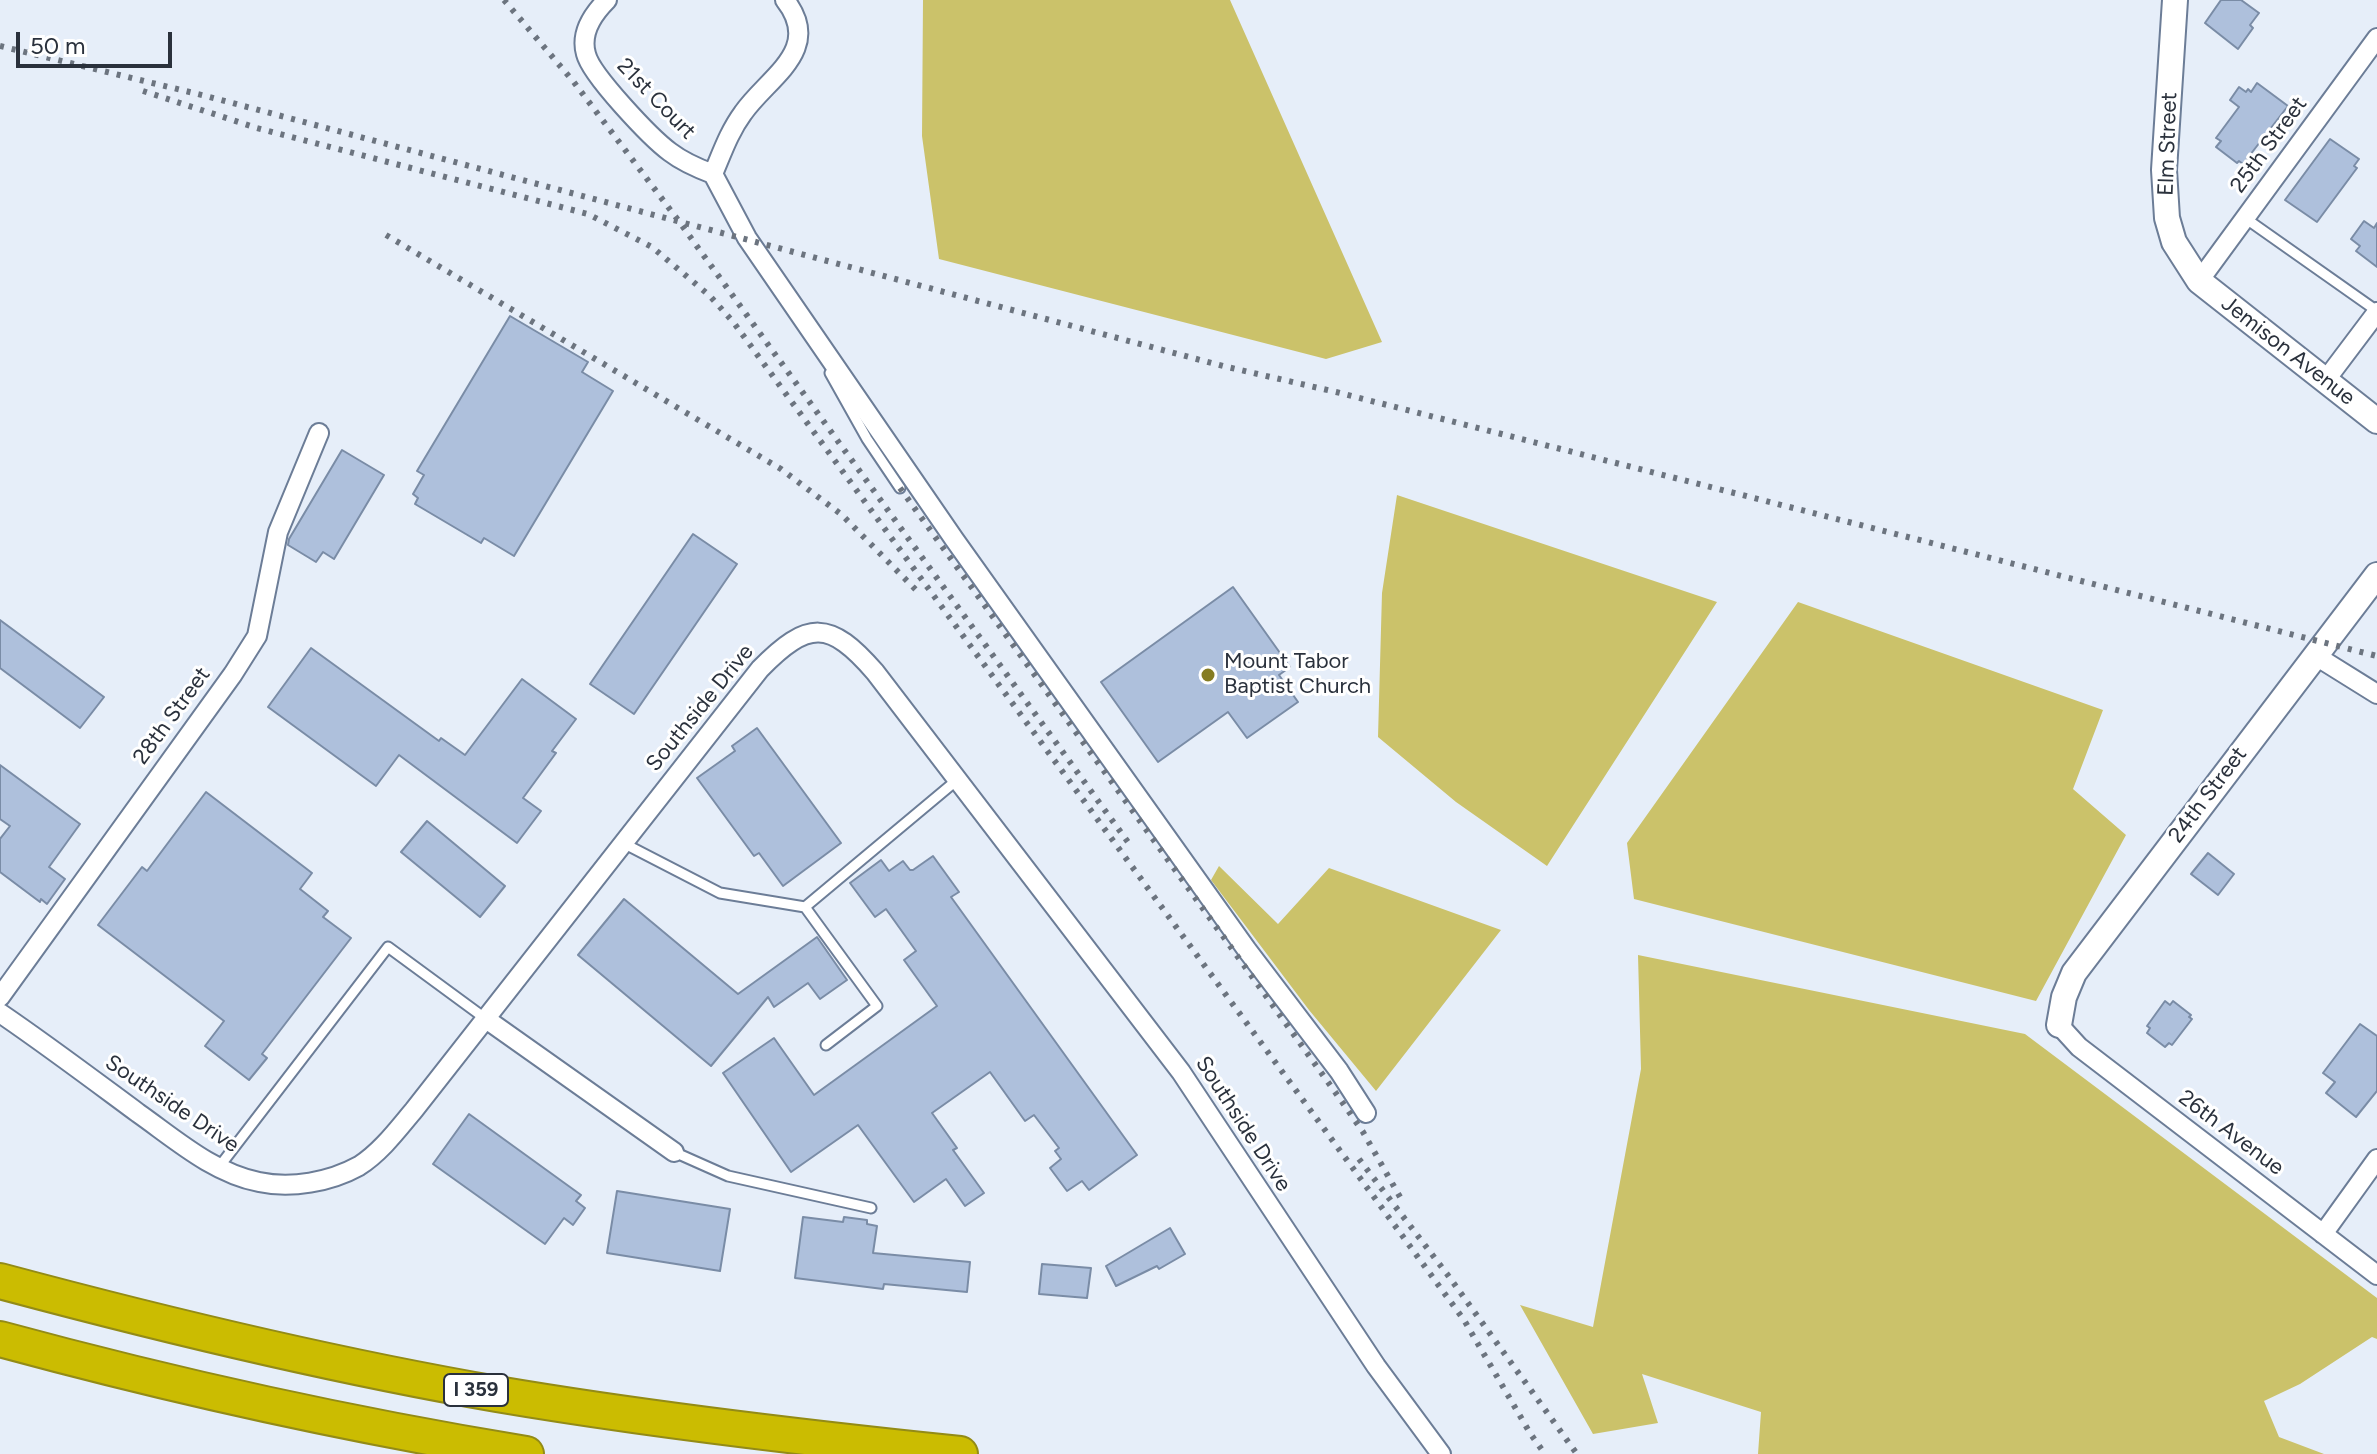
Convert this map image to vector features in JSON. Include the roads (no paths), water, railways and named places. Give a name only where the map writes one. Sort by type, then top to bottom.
[{"type":"highway","name":"I 359","points":[[0,1281],[246,1343],[495,1393],[746,1431],[960,1454]]},
{"type":"highway","name":"I 359","points":[[0,1339],[200,1389],[526,1454]]},
{"type":"street","name":"21st Court","points":[[607,0],[586,28],[586,54],[599,76],[667,150],[688,164],[713,174]]},
{"type":"street","points":[[785,0],[799,30],[797,46],[786,68],[760,92],[730,132],[713,174],[747,238],[954,539],[1247,950],[1339,1071],[1366,1113]]},
{"type":"street","name":"Elm Street","points":[[2175,0],[2164,194],[2174,242],[2199,281]]},
{"type":"street","name":"25th Street","points":[[2199,281],[2377,38]]},
{"type":"street","name":"Jemison Avenue","points":[[2199,281],[2377,421]]},
{"type":"street","points":[[2325,381],[2377,312]]},
{"type":"street","name":"28th Street","points":[[0,997],[233,674],[257,636],[278,532],[319,433]]},
{"type":"street","name":"24th Street","points":[[2059,1025],[2064,997],[2074,973],[2227,768],[2377,575]]},
{"type":"street","name":"Southside Drive","points":[[0,1013],[169,1135],[219,1167],[259,1182],[286,1185],[323,1179],[359,1165],[380,1149],[414,1110],[760,669],[778,650],[798,636],[822,631],[844,640],[861,655],[1181,1072],[1376,1366],[1441,1454]]},
{"type":"street","points":[[2316,656],[2377,694]]},
{"type":"street","points":[[486,1019],[674,1152]]},
{"type":"street","name":"26th Avenue","points":[[2059,1025],[2079,1047],[2377,1275]]},
{"type":"street","points":[[2323,1234],[2377,1159]]},
{"type":"lane","points":[[2245,218],[2377,312]]},
{"type":"lane","points":[[795,310],[867,439],[900,488]]},
{"type":"lane","points":[[805,907],[957,780]]},
{"type":"lane","points":[[623,843],[720,893],[805,907],[877,1006],[826,1045]]},
{"type":"lane","points":[[219,1167],[388,947],[486,1019]]},
{"type":"lane","points":[[674,1152],[728,1176],[871,1208]]},
{"type":"railway","points":[[504,0],[573,81],[678,220],[1130,845]]},
{"type":"railway","points":[[0,46],[206,96],[1223,366],[2377,656]]},
{"type":"railway","points":[[143,91],[257,128],[588,214],[652,247],[710,296],[734,323],[1464,1320],[1545,1454]]},
{"type":"railway","points":[[386,235],[781,469],[842,515],[920,594]]},
{"type":"railway","points":[[900,488],[1333,1089],[1363,1132],[1404,1204]]},
{"type":"railway","points":[[1359,1159],[1447,1274],[1577,1454]]},
{"type":"place","name":"Mount Tabor Baptist Church","points":[[1208,675]]}]
